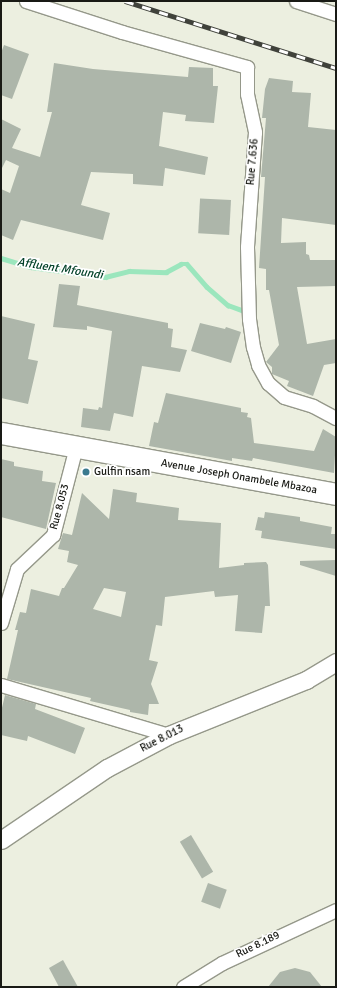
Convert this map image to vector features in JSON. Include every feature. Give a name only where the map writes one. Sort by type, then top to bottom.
[{"type":"main road","name":"Avenue Joseph Onambele Mbazoa","points":[[1,433],[336,494]]},
{"type":"street","name":"Rue 7.636","points":[[26,1],[122,32],[247,67],[247,94],[255,132],[247,247],[249,319],[253,347],[258,365],[273,388],[284,397],[313,406],[336,418]]},
{"type":"street","points":[[296,1],[336,14]]},
{"type":"street","name":"Rue 8.053","points":[[1,623],[17,569],[53,535],[76,447]]},
{"type":"street","name":"Rue 8.013","points":[[1,840],[107,768],[170,735],[306,680],[336,662]]},
{"type":"street","points":[[1,685],[170,735]]},
{"type":"street","name":"Rue 8.189","points":[[183,987],[222,963],[336,910]]},
{"type":"building","points":[[4,45],[29,54],[12,99],[1,95],[1,53]]},
{"type":"building","points":[[54,63],[93,69],[188,77],[189,67],[213,68],[213,86],[218,86],[214,123],[185,121],[186,115],[163,112],[159,146],[208,157],[205,175],[165,168],[163,186],[133,184],[133,174],[91,172],[81,205],[110,213],[103,240],[21,220],[13,240],[1,235],[1,189],[10,193],[19,166],[6,160],[1,170],[1,119],[21,129],[12,148],[40,157],[52,112],[47,112]]},
{"type":"building","points":[[269,78],[293,81],[292,92],[311,93],[308,127],[336,130],[336,225],[282,218],[281,243],[306,242],[306,254],[309,255],[310,260],[336,260],[336,286],[297,287],[307,344],[336,339],[336,363],[324,365],[313,396],[287,386],[289,381],[272,374],[272,367],[266,362],[279,345],[269,290],[266,290],[266,269],[259,268],[265,177],[261,177],[266,118],[262,118],[265,89]]},
{"type":"building","points":[[200,198],[231,200],[229,235],[198,233]]},
{"type":"building","points":[[59,284],[80,286],[77,305],[168,323],[168,328],[173,329],[171,347],[187,350],[180,372],[142,366],[133,417],[114,413],[110,431],[81,427],[83,408],[98,410],[99,407],[102,408],[112,331],[87,326],[87,330],[53,327]]},
{"type":"building","points":[[1,316],[35,324],[28,359],[38,361],[28,404],[1,398]]},
{"type":"building","points":[[200,323],[225,329],[226,327],[241,332],[231,363],[191,351]]},
{"type":"building","points":[[166,393],[241,408],[241,412],[248,413],[247,417],[251,418],[254,443],[314,451],[323,429],[336,437],[334,473],[253,458],[252,461],[232,458],[232,461],[149,446],[154,422],[158,423]]},
{"type":"building","points":[[1,459],[14,462],[14,466],[43,471],[42,481],[56,483],[46,529],[1,517]]},
{"type":"building","points":[[113,489],[137,493],[136,502],[179,508],[178,520],[221,523],[219,568],[244,565],[244,563],[266,562],[268,565],[270,606],[265,606],[262,633],[235,631],[238,595],[215,597],[214,591],[165,597],[162,626],[156,625],[149,660],[158,662],[151,684],[159,704],[149,704],[148,715],[130,712],[130,710],[90,701],[91,698],[7,679],[18,630],[15,630],[20,612],[26,613],[31,589],[59,596],[62,588],[64,588],[78,565],[67,562],[69,551],[58,549],[63,533],[72,535],[82,493],[109,519]],"holes":[[[104,588],[126,592],[121,617],[93,609]]]},
{"type":"building","points":[[265,512],[300,517],[300,521],[332,527],[331,534],[336,534],[336,549],[261,538],[262,531],[255,530],[258,517],[264,518]]},
{"type":"building","points":[[336,560],[336,576],[300,565],[300,561]]},
{"type":"building","points":[[5,695],[36,704],[35,709],[85,728],[75,754],[28,736],[27,741],[1,735],[1,712]]},
{"type":"building","points":[[191,835],[213,872],[202,879],[180,842]]},
{"type":"building","points":[[208,883],[227,890],[220,909],[201,902]]},
{"type":"building","points":[[63,960],[78,987],[59,987],[49,968]]},
{"type":"building","points":[[295,968],[310,972],[322,987],[268,987],[280,972]]},
{"type":"waterway","name":"Affluent Mfoundi","points":[[1,258],[31,267],[105,277],[129,271],[166,272],[181,264],[187,264],[207,287],[228,305],[242,310]]},
{"type":"railway","points":[[125,1],[336,68]]},
{"type":"place","name":"Gulfin nsam","points":[[86,472]]}]
